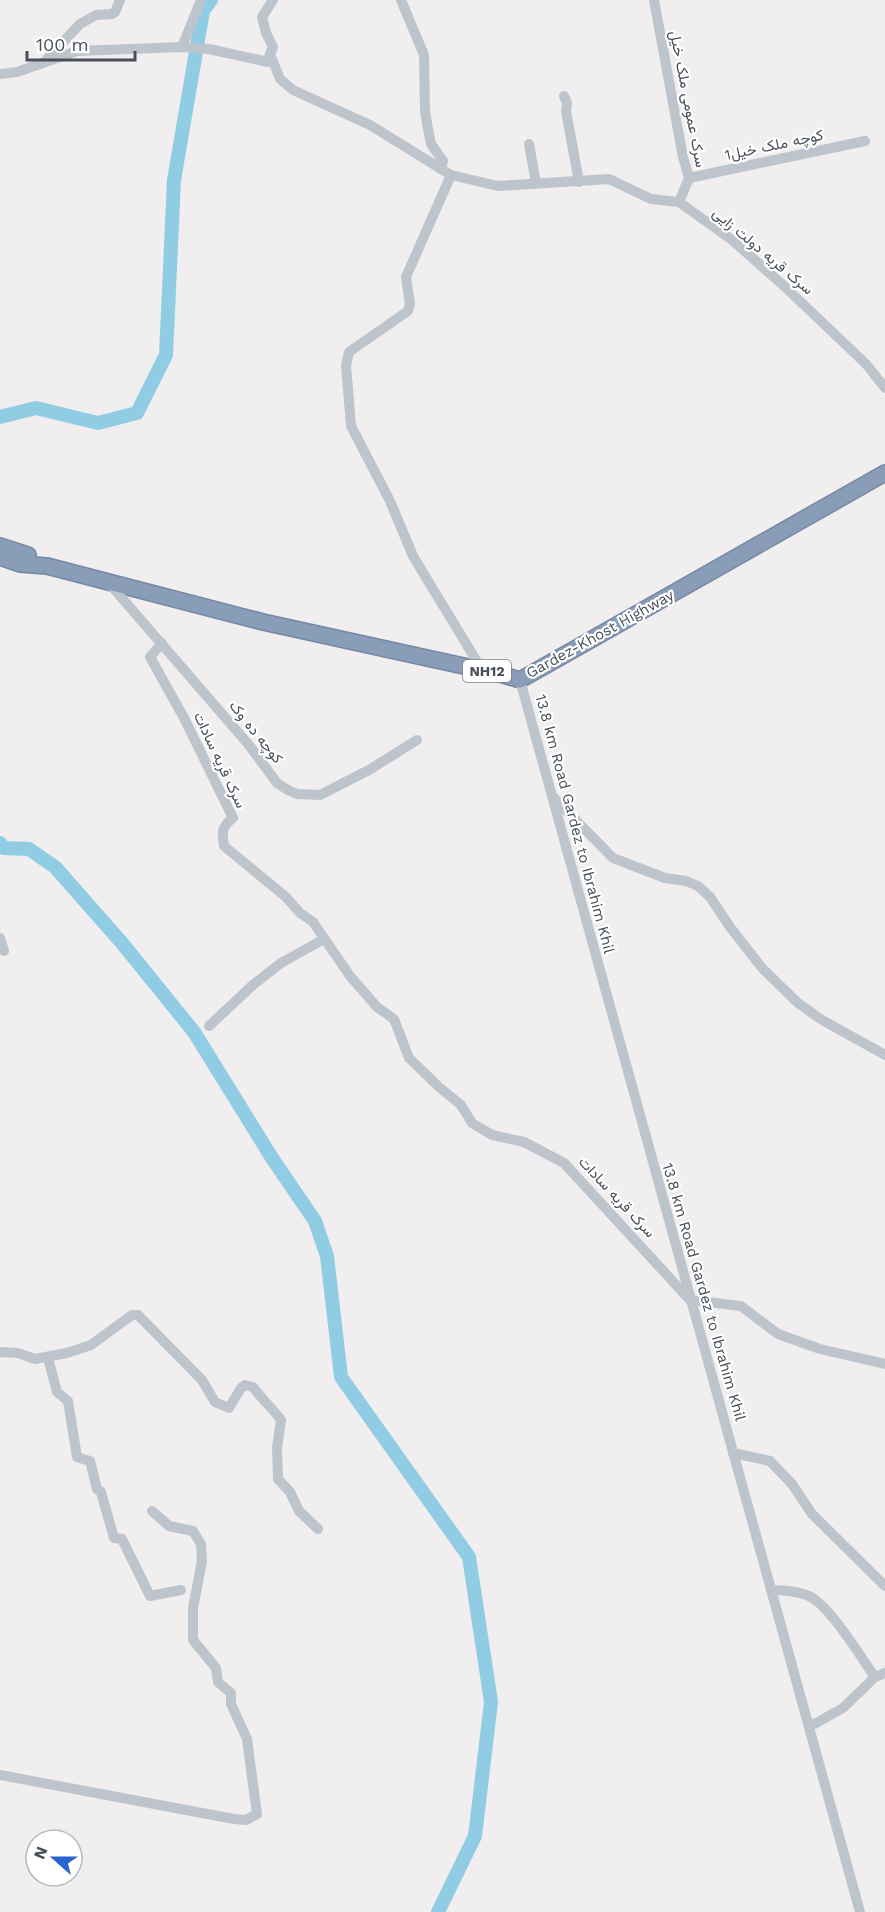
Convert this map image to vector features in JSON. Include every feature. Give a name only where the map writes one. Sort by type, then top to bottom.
[{"type":"highway","name":"Gardez-Khost Highway","points":[[0,557],[20,564],[47,566],[263,622],[519,680],[885,473]]},
{"type":"highway","name":"Gardez-Khost Highway","points":[[0,546],[32,557],[47,566]]},
{"type":"street","points":[[45,61],[80,24],[96,15],[112,14],[120,0]]},
{"type":"street","points":[[183,47],[201,0]]},
{"type":"street","name":"سرک قریه دولت زایی","points":[[273,0],[262,17],[273,47],[270,54],[280,79],[293,90],[370,125],[446,172],[498,186],[609,179],[651,199],[679,202],[732,240],[783,285],[866,364],[885,388]]},
{"type":"street","points":[[401,0],[424,55],[425,111],[431,144],[443,161],[446,172],[406,277],[410,304],[408,311],[349,352],[346,365],[351,426],[390,501],[413,556],[482,670]]},
{"type":"street","name":"سرک عمومی ملک خیل","points":[[654,0],[689,178],[679,202]]},
{"type":"street","points":[[0,74],[17,72],[77,51],[183,47],[209,49],[268,62],[270,54]]},
{"type":"street","points":[[564,96],[579,182]]},
{"type":"street","name":"کوچه ملک خیل1","points":[[689,178],[865,141]]},
{"type":"street","points":[[529,144],[536,183]]},
{"type":"street","name":"کوچه ده وک","points":[[108,582],[249,745],[277,783],[297,794],[320,795],[369,770],[417,740]]},
{"type":"street","name":"سرک قریه سادات","points":[[162,643],[150,657],[184,718],[233,818],[224,825],[222,831],[224,846],[313,922],[350,976],[377,1007],[394,1019],[409,1058],[461,1105],[472,1123],[492,1135],[524,1142],[564,1163],[690,1300]]},
{"type":"street","name":"13.8 km Road Gardez to Ibrahim Khil","points":[[519,680],[860,1912]]},
{"type":"street","points":[[551,796],[613,858],[665,878],[687,881],[698,886],[710,897],[763,969],[798,1003],[822,1020],[885,1055]]},
{"type":"street","points":[[0,938],[4,951]]},
{"type":"street","points":[[209,1026],[254,984],[281,963],[324,939]]},
{"type":"street","points":[[690,1300],[741,1306],[778,1334],[820,1349],[885,1364]]},
{"type":"street","points":[[0,1352],[18,1353],[35,1359],[48,1358],[91,1345],[121,1323],[138,1315],[202,1380],[215,1402],[229,1408],[241,1388],[245,1385],[253,1387],[281,1420],[277,1448],[278,1479],[290,1492],[299,1511],[318,1529]]},
{"type":"street","points":[[48,1358],[57,1392],[68,1401],[77,1457],[90,1461],[114,1538],[122,1539],[150,1596],[181,1590]]},
{"type":"street","points":[[733,1453],[770,1461],[792,1484],[812,1514],[885,1586]]},
{"type":"street","points":[[0,1775],[234,1819],[246,1820],[256,1814],[248,1739],[231,1704],[231,1693],[218,1682],[216,1668],[193,1641],[194,1608],[201,1571],[201,1544],[193,1531],[169,1526],[153,1511]]},
{"type":"street","points":[[771,1590],[788,1590],[809,1596],[825,1606],[880,1675],[843,1708],[809,1727]]},
{"type":"waterway","points":[[0,417],[36,408],[98,423],[137,413],[166,355],[174,180],[203,11],[211,0]]},
{"type":"waterway","points":[[0,843],[4,848],[29,849],[55,867],[122,943],[194,1032],[272,1158],[315,1221],[327,1256],[341,1377],[469,1557],[491,1702],[475,1836],[438,1912]]}]
